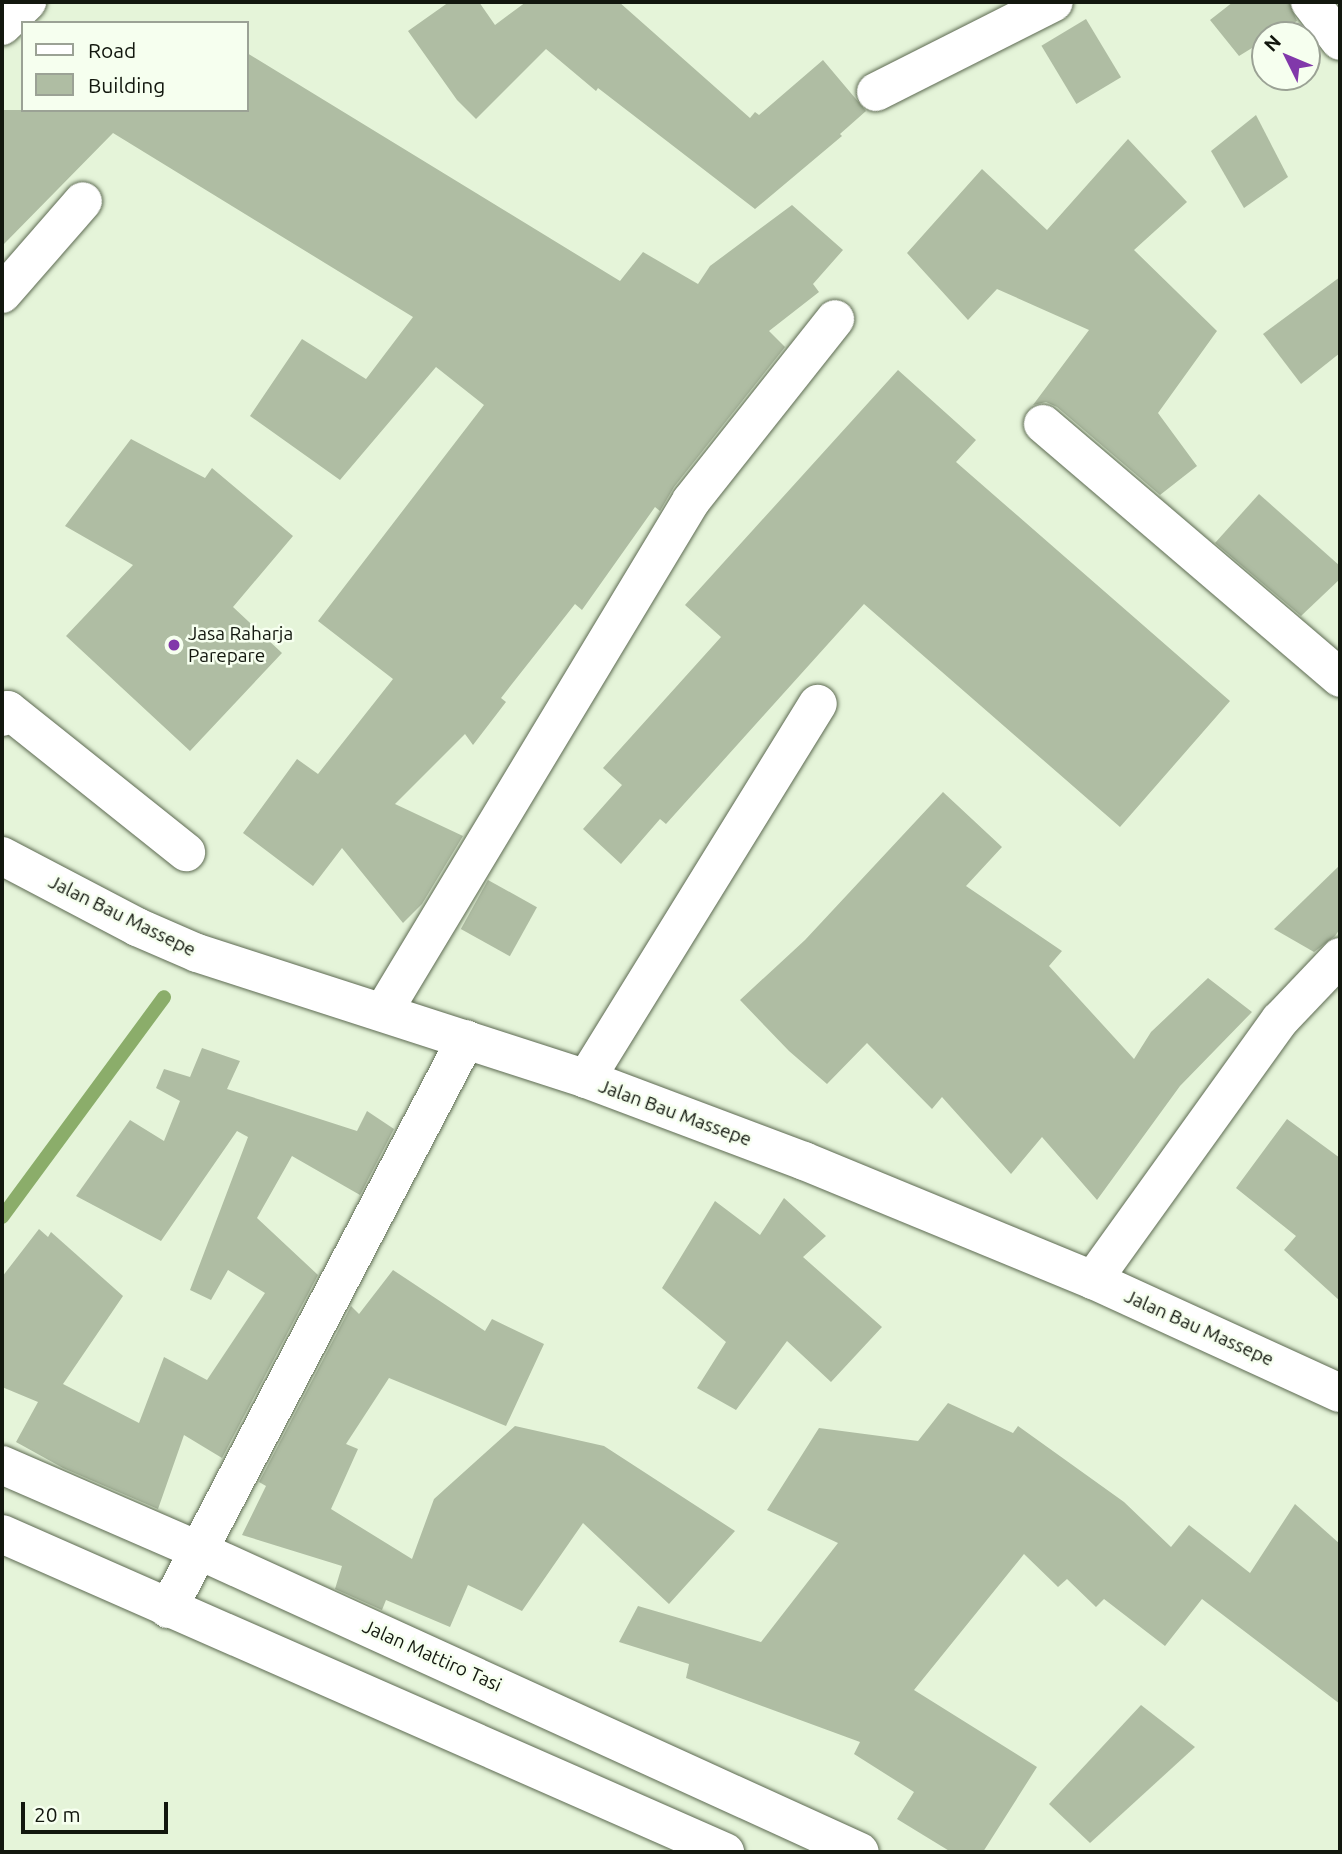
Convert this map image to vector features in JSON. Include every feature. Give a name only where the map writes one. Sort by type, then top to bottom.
[{"type":"main road","points":[[2,26],[27,2]]},
{"type":"main road","points":[[876,92],[1054,2]]},
{"type":"main road","points":[[1310,2],[1340,41]]},
{"type":"main road","points":[[2,294],[83,201]]},
{"type":"main road","points":[[383,1012],[691,501],[835,319]]},
{"type":"main road","points":[[1043,424],[1340,678]]},
{"type":"main road","points":[[586,1079],[818,704]]},
{"type":"main road","points":[[2,717],[9,710],[186,852]]},
{"type":"main road","name":"Jalan Bau Massepe","points":[[2,856],[137,927],[197,953],[586,1079],[804,1161],[1093,1280],[1340,1393]]},
{"type":"main road","points":[[1093,1280],[1280,1020],[1340,957]]},
{"type":"main road","points":[[168,1609],[466,1039]]},
{"type":"main road","name":"Jalan Mattiro Tasi","points":[[2,1465],[200,1550],[860,1852]]},
{"type":"main road","points":[[2,1534],[725,1852]]},
{"type":"main road","points":[[542,1773],[568,1718]]},
{"type":"building","points":[[449,2],[479,2],[495,25],[526,2],[619,2],[750,118],[755,112],[759,115],[823,60],[866,111],[840,134],[842,136],[755,209],[598,88],[596,91],[546,49],[476,119],[457,100],[408,31]]},
{"type":"building","points":[[1233,2],[1289,2],[1297,21],[1251,21],[1251,49],[1239,56],[1210,20]]},
{"type":"building","points":[[1086,19],[1121,77],[1076,104],[1041,46]]},
{"type":"building","points":[[248,54],[620,281],[643,252],[698,284],[710,266],[792,205],[843,250],[813,284],[819,292],[769,331],[785,347],[674,487],[660,511],[655,507],[582,610],[575,604],[501,698],[506,702],[473,745],[465,734],[395,804],[463,836],[422,904],[403,923],[342,848],[313,886],[243,833],[297,759],[318,774],[393,679],[318,621],[484,405],[436,367],[340,480],[250,416],[302,339],[366,379],[413,317],[113,133],[2,246],[2,110],[248,112]]},
{"type":"building","points":[[1256,115],[1288,177],[1244,208],[1211,151]]},
{"type":"building","points":[[1128,139],[1187,202],[1134,250],[1217,331],[1158,413],[1197,466],[1160,495],[1057,407],[1046,402],[1033,405],[1089,330],[997,289],[968,320],[907,253],[982,169],[1047,230]]},
{"type":"building","points":[[1340,277],[1340,353],[1301,384],[1263,334]]},
{"type":"building","points":[[898,370],[976,440],[956,462],[1230,701],[1120,827],[864,604],[666,824],[660,819],[621,864],[583,829],[622,785],[603,768],[721,637],[685,605]]},
{"type":"building","points":[[131,439],[205,478],[212,468],[293,536],[233,607],[282,653],[190,751],[66,636],[133,565],[65,526]]},
{"type":"building","points":[[1259,494],[1340,566],[1340,579],[1301,616],[1215,543]]},
{"type":"building","points":[[943,792],[1002,847],[966,886],[1062,951],[1049,966],[1134,1059],[1151,1032],[1208,978],[1252,1012],[1180,1086],[1097,1200],[1042,1137],[1011,1174],[942,1097],[932,1109],[867,1043],[827,1084],[789,1051],[740,1000],[805,940]]},
{"type":"building","points":[[1340,865],[1340,929],[1335,936],[1314,952],[1274,929]]},
{"type":"building","points":[[488,880],[537,907],[510,956],[461,929]]},
{"type":"building","points":[[202,1048],[240,1061],[227,1089],[357,1131],[367,1111],[394,1129],[360,1195],[292,1156],[257,1218],[318,1275],[222,1458],[184,1435],[158,1509],[63,1468],[16,1442],[38,1402],[2,1387],[2,1277],[39,1229],[48,1237],[51,1232],[123,1296],[63,1384],[139,1423],[164,1357],[207,1380],[265,1293],[228,1270],[211,1300],[190,1290],[248,1137],[237,1131],[161,1241],[76,1196],[130,1120],[164,1141],[180,1101],[156,1088],[164,1069],[190,1077]]},
{"type":"building","points":[[1287,1119],[1340,1158],[1340,1301],[1284,1250],[1296,1236],[1236,1188]]},
{"type":"building","points":[[784,1198],[826,1236],[803,1257],[882,1327],[831,1382],[787,1341],[736,1410],[697,1388],[726,1342],[662,1288],[715,1201],[760,1235]]},
{"type":"building","points":[[393,1270],[485,1331],[492,1319],[544,1344],[506,1426],[389,1378],[346,1444],[358,1449],[331,1509],[412,1559],[434,1499],[515,1426],[604,1446],[735,1531],[669,1604],[583,1523],[522,1611],[468,1585],[450,1627],[386,1600],[382,1610],[335,1589],[342,1566],[242,1535],[266,1486],[259,1482],[351,1306],[359,1314]]},
{"type":"building","points":[[948,1403],[1013,1433],[1018,1426],[1124,1502],[1171,1547],[1189,1525],[1250,1573],[1295,1504],[1340,1544],[1340,1704],[1202,1599],[1165,1646],[1104,1599],[1096,1607],[1067,1579],[1058,1587],[1024,1554],[914,1690],[1037,1767],[983,1852],[951,1852],[897,1819],[914,1792],[854,1754],[860,1742],[686,1678],[689,1664],[619,1642],[638,1606],[761,1642],[838,1543],[767,1510],[819,1428],[918,1441]]},
{"type":"building","points":[[1141,1705],[1195,1747],[1090,1843],[1049,1804]]},
{"type":"waterway","points":[[2,1217],[164,997]]},
{"type":"place","name":"Jasa Raharja Parepare","points":[[174,645]]}]
